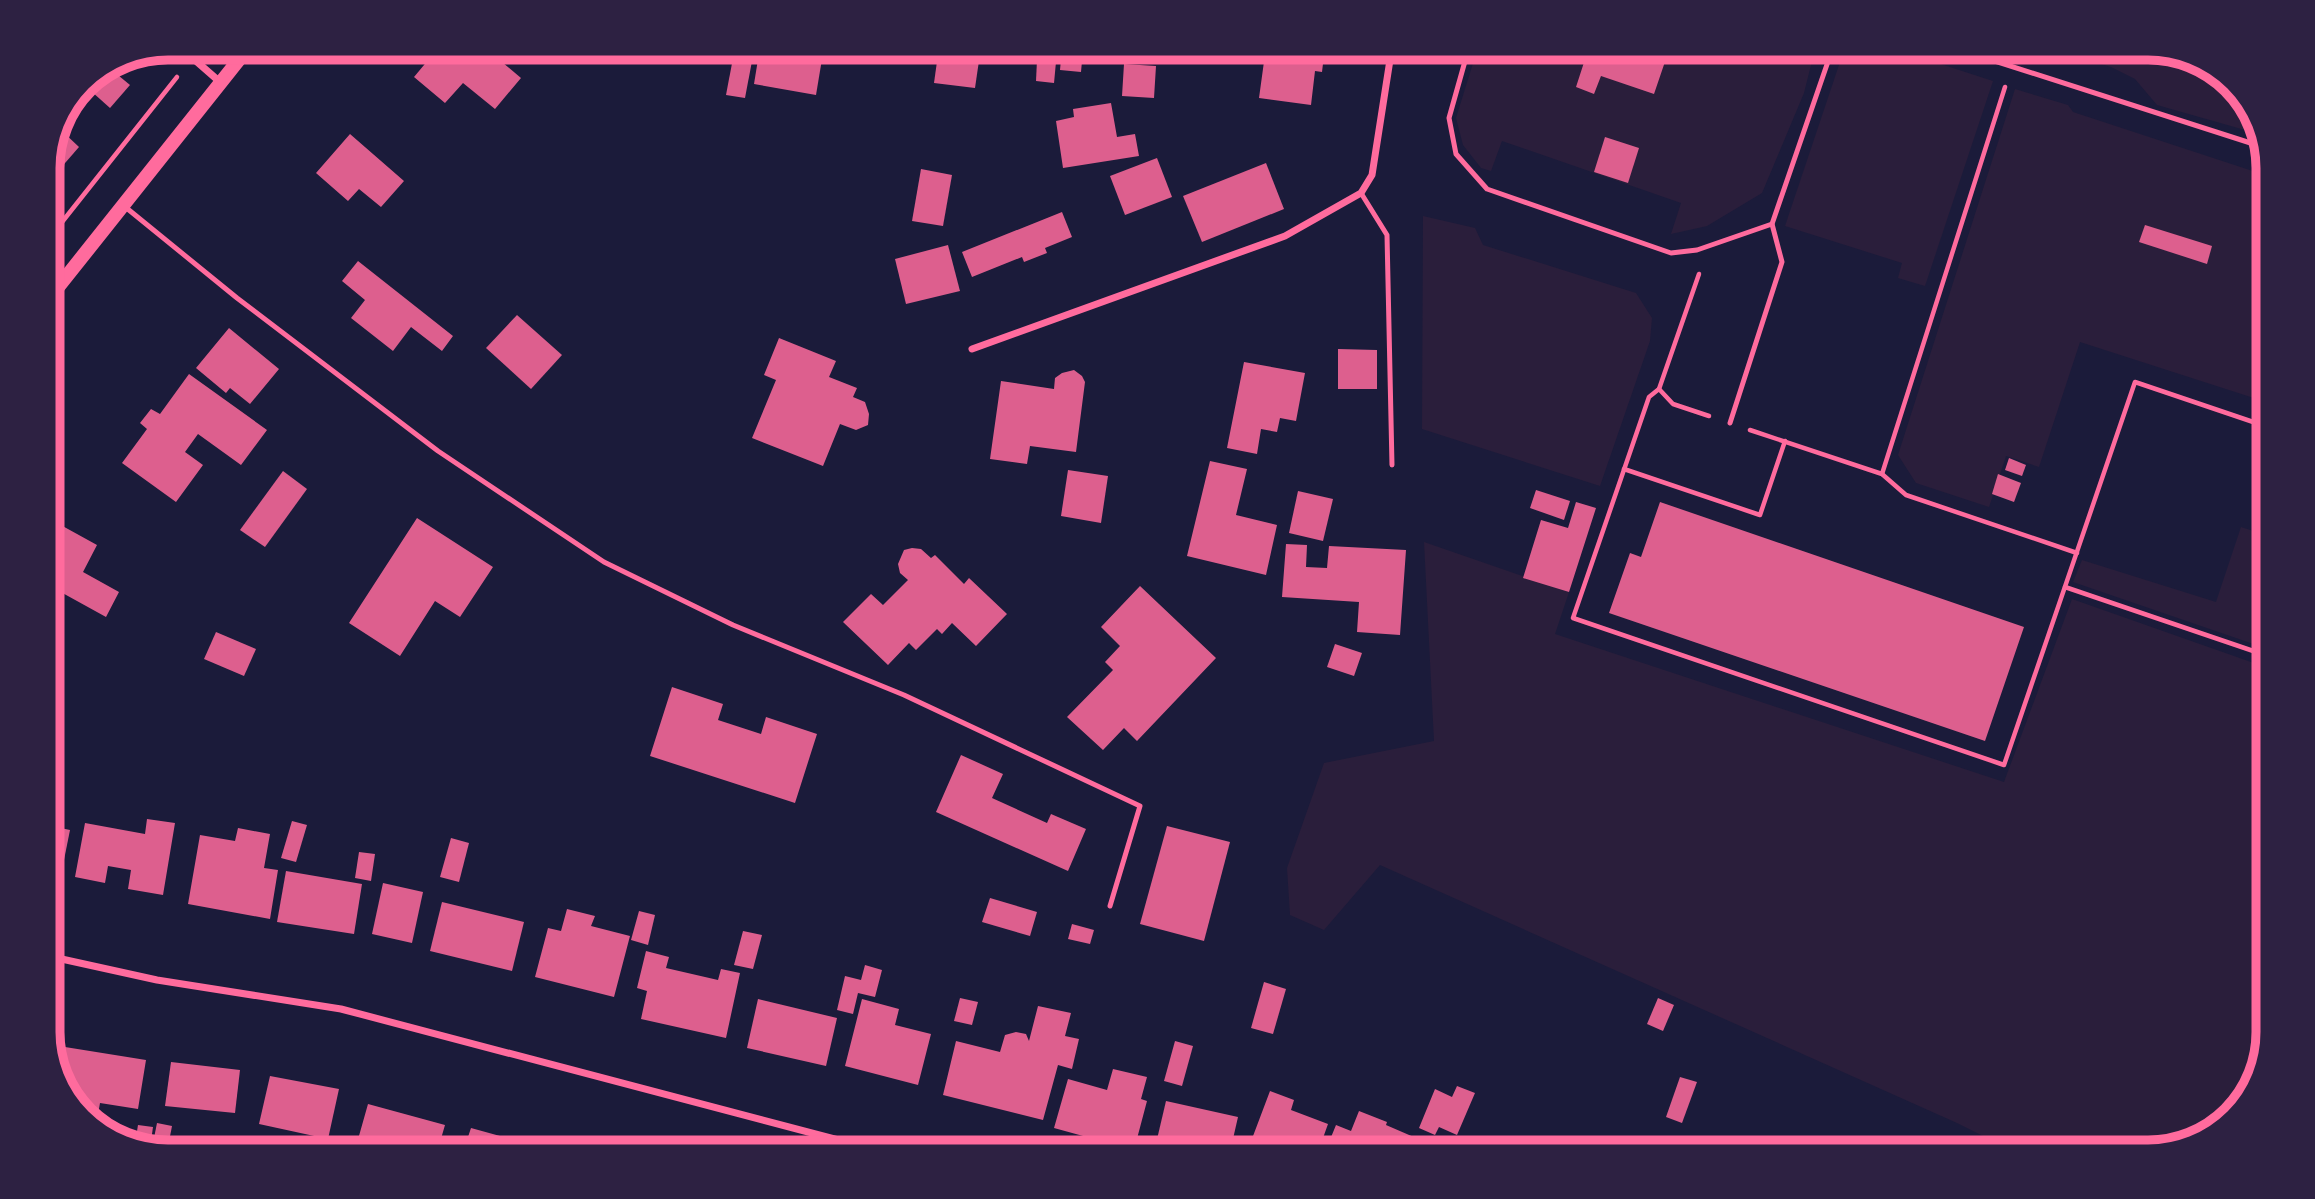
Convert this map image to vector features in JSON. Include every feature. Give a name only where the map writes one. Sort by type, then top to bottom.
[{"type":"main road","points":[[60,284],[238,60]]},
{"type":"street","points":[[195,60],[220,82]]},
{"type":"street","points":[[971,349],[1285,236],[1361,193],[1372,176],[1390,60]]},
{"type":"street","points":[[60,959],[157,980],[341,1009],[838,1140]]},
{"type":"lane","points":[[1465,60],[1449,118],[1456,155],[1487,189],[1671,253],[1697,250],[1772,223]]},
{"type":"lane","points":[[1730,423],[1782,262],[1772,223],[1828,60]]},
{"type":"lane","points":[[1990,60],[2252,144]]},
{"type":"lane","points":[[1361,193],[1387,236],[1392,465]]},
{"type":"lane","points":[[122,205],[237,298],[438,451],[604,562],[733,625],[904,695],[1140,806],[1110,906]]},
{"type":"path","points":[[60,225],[191,60]]},
{"type":"path","points":[[1882,474],[2011,67]]},
{"type":"path","points":[[1699,273],[1659,388],[1648,397],[1573,618],[2004,765],[2136,383],[2255,423]]},
{"type":"path","points":[[1659,388],[1673,404],[1882,474],[1906,495],[2077,553]]},
{"type":"path","points":[[1624,469],[1760,515],[1785,441]]},
{"type":"path","points":[[2065,587],[2256,652]]},
{"type":"shaded area","points":[[1474,60],[1812,61],[1804,93],[1762,193],[1707,226],[1671,234],[1681,203],[1502,141],[1491,171],[1481,168],[1463,145],[1456,118]]},
{"type":"shaded area","points":[[1841,60],[1928,60],[1993,81],[1925,286],[1898,278],[1902,263],[1785,226]]},
{"type":"shaded area","points":[[2088,60],[2162,60],[2195,71],[2219,86],[2229,96],[2249,131],[2157,105],[2135,79],[2111,67]]},
{"type":"shaded area","points":[[2015,89],[2068,105],[2073,112],[2255,172],[2255,398],[2080,342],[2039,467],[2006,456],[1989,507],[1916,483],[1898,455]]},
{"type":"shaded area","points":[[1423,216],[1475,228],[1483,245],[1636,293],[1652,318],[1650,341],[1600,486],[1422,429]]},
{"type":"shaded area","points":[[2241,527],[2255,532],[2256,645],[2073,582],[2082,560],[2216,602]]},
{"type":"shaded area","points":[[1424,542],[1569,592],[1555,634],[2004,782],[2072,599],[2256,664],[2256,1032],[2250,1066],[2237,1092],[2219,1113],[2195,1128],[2175,1136],[2148,1140],[1991,1140],[1380,865],[1324,930],[1290,915],[1287,868],[1324,763],[1434,741]]},
{"type":"building","points":[[428,60],[500,60],[521,78],[495,109],[463,83],[445,103],[414,77]]},
{"type":"building","points":[[733,60],[752,61],[745,98],[726,95]]},
{"type":"building","points":[[758,60],[822,60],[816,95],[754,84]]},
{"type":"building","points":[[937,60],[979,60],[975,88],[934,83]]},
{"type":"building","points":[[1037,60],[1056,62],[1054,83],[1036,81]]},
{"type":"building","points":[[1061,60],[1082,60],[1081,72],[1060,70]]},
{"type":"building","points":[[1264,60],[1323,60],[1322,72],[1315,71],[1311,105],[1259,98]]},
{"type":"building","points":[[1585,60],[1666,60],[1654,94],[1601,76],[1594,94],[1576,87]]},
{"type":"building","points":[[1124,64],[1156,66],[1154,98],[1122,96]]},
{"type":"building","points":[[115,73],[130,85],[110,108],[91,91]]},
{"type":"building","points":[[1111,103],[1117,137],[1135,134],[1139,156],[1063,168],[1056,121],[1074,117],[1073,109]]},
{"type":"building","points":[[65,134],[79,147],[60,169]]},
{"type":"building","points":[[350,134],[404,181],[381,207],[359,189],[348,201],[316,173]]},
{"type":"building","points":[[1605,137],[1639,148],[1628,183],[1594,172]]},
{"type":"building","points":[[1157,158],[1172,197],[1125,215],[1110,176]]},
{"type":"building","points":[[1266,163],[1284,209],[1202,242],[1183,196]]},
{"type":"building","points":[[921,169],[952,175],[943,226],[912,221]]},
{"type":"building","points":[[1062,212],[1072,237],[1045,248],[1047,253],[1024,262],[1022,257],[972,277],[962,252]]},
{"type":"building","points":[[2145,225],[2212,246],[2207,264],[2139,242]]},
{"type":"building","points":[[948,245],[960,291],[906,304],[895,259]]},
{"type":"building","points":[[358,261],[453,336],[442,351],[411,327],[393,351],[351,318],[365,300],[342,281]]},
{"type":"building","points":[[517,315],[562,355],[531,389],[486,348]]},
{"type":"building","points":[[229,328],[279,369],[250,404],[230,388],[226,393],[196,368]]},
{"type":"building","points":[[779,338],[836,361],[829,377],[857,388],[853,397],[865,402],[869,414],[868,425],[856,430],[840,424],[823,466],[752,438],[776,380],[764,375]]},
{"type":"building","points":[[1338,349],[1377,350],[1377,389],[1338,389]]},
{"type":"building","points":[[1244,362],[1305,373],[1296,421],[1280,418],[1277,432],[1261,429],[1257,454],[1227,448]]},
{"type":"building","points":[[1074,370],[1085,382],[1076,452],[1030,446],[1027,464],[990,459],[1001,381],[1054,389],[1055,378]]},
{"type":"building","points":[[189,374],[267,430],[241,465],[198,434],[185,452],[203,465],[176,502],[122,463],[147,429],[140,423],[151,409],[160,414]]},
{"type":"building","points":[[2009,458],[2026,465],[2022,476],[2005,470]]},
{"type":"building","points":[[1210,461],[1247,469],[1236,515],[1277,525],[1266,575],[1187,556]]},
{"type":"building","points":[[1068,470],[1108,476],[1101,523],[1061,516]]},
{"type":"building","points":[[283,471],[307,489],[265,547],[240,530]]},
{"type":"building","points":[[1998,474],[2021,483],[2014,502],[1992,494]]},
{"type":"building","points":[[1536,490],[1570,501],[1564,520],[1530,508]]},
{"type":"building","points":[[1298,491],[1333,499],[1323,541],[1289,533]]},
{"type":"building","points":[[1576,502],[1596,508],[1569,592],[1523,578],[1541,520],[1568,528]]},
{"type":"building","points":[[1660,502],[2024,627],[1985,741],[1609,613],[1630,553],[1641,557]]},
{"type":"building","points":[[417,518],[493,567],[460,617],[435,601],[400,656],[349,623]]},
{"type":"building","points":[[60,525],[97,545],[83,572],[119,592],[106,617],[60,592]]},
{"type":"building","points":[[1286,544],[1307,545],[1306,567],[1327,568],[1329,546],[1406,550],[1400,635],[1357,632],[1359,602],[1282,597]]},
{"type":"building","points":[[921,549],[931,558],[935,555],[964,584],[969,578],[1007,614],[976,646],[952,623],[942,634],[937,629],[916,650],[909,643],[888,665],[843,622],[871,594],[883,605],[908,580],[900,573],[898,564],[904,550]]},
{"type":"building","points":[[1140,586],[1216,658],[1137,741],[1124,728],[1103,750],[1067,717],[1113,670],[1105,662],[1120,646],[1101,627]]},
{"type":"building","points":[[216,632],[256,649],[244,676],[204,659]]},
{"type":"building","points":[[1335,644],[1362,653],[1354,676],[1327,667]]},
{"type":"building","points":[[672,687],[723,704],[718,720],[761,734],[766,717],[817,734],[795,803],[650,756]]},
{"type":"building","points":[[961,755],[1003,774],[992,798],[1047,823],[1051,814],[1086,829],[1068,871],[936,812]]},
{"type":"building","points":[[147,819],[175,823],[163,895],[128,889],[131,870],[108,866],[105,883],[75,877],[85,823],[145,834]]},
{"type":"building","points":[[292,821],[307,825],[296,862],[281,858]]},
{"type":"building","points":[[1167,826],[1230,842],[1204,941],[1140,924]]},
{"type":"building","points":[[60,828],[70,830],[63,865],[60,864]]},
{"type":"building","points":[[238,828],[270,834],[264,868],[278,870],[270,919],[188,904],[200,835],[235,841]]},
{"type":"building","points":[[451,838],[469,843],[459,882],[440,877]]},
{"type":"building","points":[[359,852],[375,854],[371,881],[355,878]]},
{"type":"building","points":[[286,871],[362,884],[354,934],[277,922]]},
{"type":"building","points":[[383,883],[423,892],[412,943],[372,934]]},
{"type":"building","points":[[990,898],[1037,912],[1030,936],[982,922]]},
{"type":"building","points":[[442,902],[524,922],[512,971],[430,951]]},
{"type":"building","points":[[567,909],[595,916],[591,926],[630,936],[614,997],[535,977],[548,928],[561,931]]},
{"type":"building","points":[[639,911],[655,915],[648,945],[631,940]]},
{"type":"building","points":[[1072,924],[1094,930],[1090,944],[1068,939]]},
{"type":"building","points":[[743,931],[762,935],[753,969],[734,965]]},
{"type":"building","points":[[646,951],[669,957],[666,968],[718,980],[721,969],[740,973],[726,1038],[641,1019],[647,991],[637,988]]},
{"type":"building","points":[[865,965],[882,970],[875,997],[858,993],[853,1014],[837,1010],[845,976],[861,980]]},
{"type":"building","points":[[1264,982],[1286,989],[1273,1034],[1251,1028]]},
{"type":"building","points":[[960,998],[978,1002],[972,1025],[954,1021]]},
{"type":"building","points":[[1658,998],[1674,1005],[1663,1031],[1647,1024]]},
{"type":"building","points":[[758,999],[837,1018],[826,1066],[747,1048]]},
{"type":"building","points":[[862,999],[899,1009],[895,1025],[931,1034],[918,1085],[845,1066]]},
{"type":"building","points":[[1038,1006],[1071,1013],[1065,1036],[1079,1039],[1072,1069],[1058,1065],[1043,1120],[943,1095],[956,1041],[1000,1052],[1005,1035],[1016,1032],[1026,1034],[1029,1041]]},
{"type":"building","points":[[1175,1041],[1193,1046],[1182,1086],[1164,1081]]},
{"type":"building","points":[[65,1047],[146,1060],[138,1109],[100,1103],[98,1114],[78,1092],[63,1058]]},
{"type":"building","points":[[171,1062],[240,1070],[235,1113],[165,1106]]},
{"type":"building","points":[[1113,1069],[1147,1077],[1141,1099],[1147,1101],[1137,1140],[1098,1140],[1054,1128],[1068,1079],[1107,1090]]},
{"type":"building","points":[[270,1076],[339,1089],[328,1139],[259,1124]]},
{"type":"building","points":[[1680,1077],[1697,1082],[1682,1123],[1666,1117]]},
{"type":"building","points":[[1457,1086],[1475,1093],[1457,1135],[1439,1127],[1435,1135],[1419,1128],[1435,1089],[1452,1097]]},
{"type":"building","points":[[1270,1091],[1294,1100],[1291,1110],[1328,1124],[1322,1140],[1252,1140]]},
{"type":"building","points":[[1166,1101],[1238,1117],[1233,1140],[1157,1140]]},
{"type":"building","points":[[368,1104],[445,1125],[441,1140],[358,1140]]},
{"type":"building","points":[[1359,1111],[1421,1140],[1330,1140],[1336,1125],[1351,1131]]},
{"type":"building","points":[[157,1123],[172,1126],[169,1140],[154,1139]]},
{"type":"building","points":[[138,1125],[153,1127],[151,1139],[136,1135]]},
{"type":"building","points":[[471,1128],[514,1140],[467,1140]]}]
